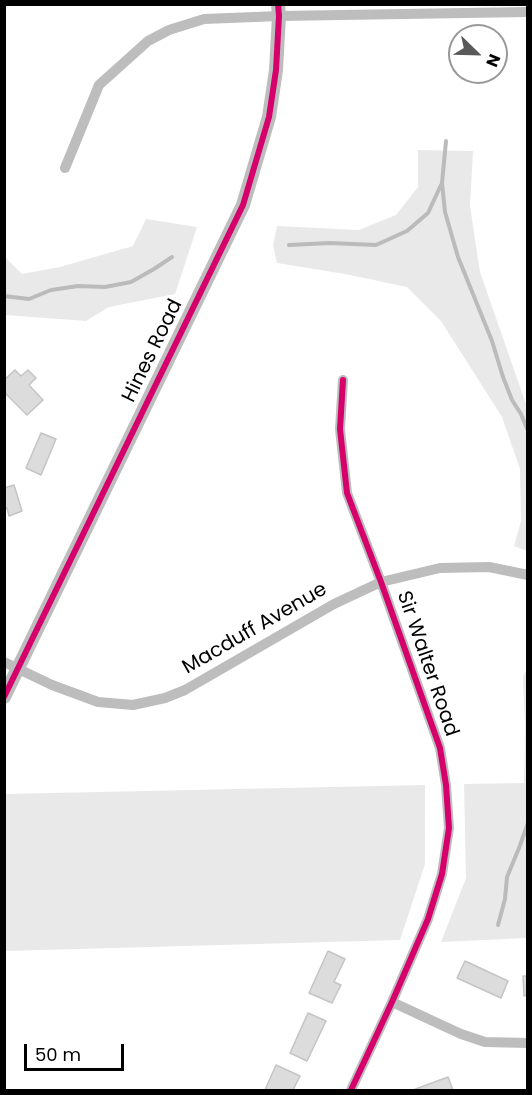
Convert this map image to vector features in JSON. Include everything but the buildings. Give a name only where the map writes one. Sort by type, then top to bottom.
[{"type":"street","points":[[65,168],[99,85],[148,41],[169,30],[204,19],[278,10],[528,12]]},
{"type":"street","name":"Hines Road","points":[[4,697],[243,205],[269,117],[276,70],[278,10]]},
{"type":"street","name":"Sir Walter Road","points":[[344,380],[340,429],[347,493],[440,748],[446,785],[449,828],[442,874],[428,919],[351,1090]]},
{"type":"street","name":"Macduff Avenue","points":[[4,662],[52,685],[98,702],[133,705],[165,699],[185,690],[334,604],[381,582],[440,568],[489,567],[528,575]]},
{"type":"street","points":[[392,1002],[461,1034],[485,1042],[528,1042]]},
{"type":"shaded area","points":[[418,150],[473,151],[470,206],[480,272],[527,407],[527,551],[514,546],[521,521],[520,469],[502,417],[441,321],[407,287],[277,263],[273,245],[277,226],[359,230],[396,215],[418,187]]},
{"type":"shaded area","points":[[146,219],[197,227],[175,294],[109,307],[86,321],[5,315],[5,257],[22,274],[60,267],[133,246]]},
{"type":"shaded area","points":[[527,668],[527,938],[441,942],[466,878],[464,784],[524,783],[523,677]]},
{"type":"shaded area","points":[[425,785],[425,864],[400,940],[5,951],[5,794]]},
{"type":"waterway","points":[[446,141],[442,183],[445,212],[458,257],[492,341],[503,377],[528,431]]},
{"type":"waterway","points":[[289,245],[330,243],[376,245],[407,231],[428,213],[441,185]]},
{"type":"waterway","points":[[4,296],[29,299],[51,290],[78,286],[105,287],[131,282],[172,257]]},
{"type":"waterway","points":[[528,445],[528,454]]},
{"type":"waterway","points":[[498,925],[505,899],[507,877],[528,823]]},
{"type":"cycle path","points":[[4,697],[243,205],[269,117],[276,70],[278,4]]},
{"type":"cycle path","points":[[343,380],[340,429],[347,493],[440,748],[446,785],[449,828],[442,874],[428,919],[351,1090]]}]
